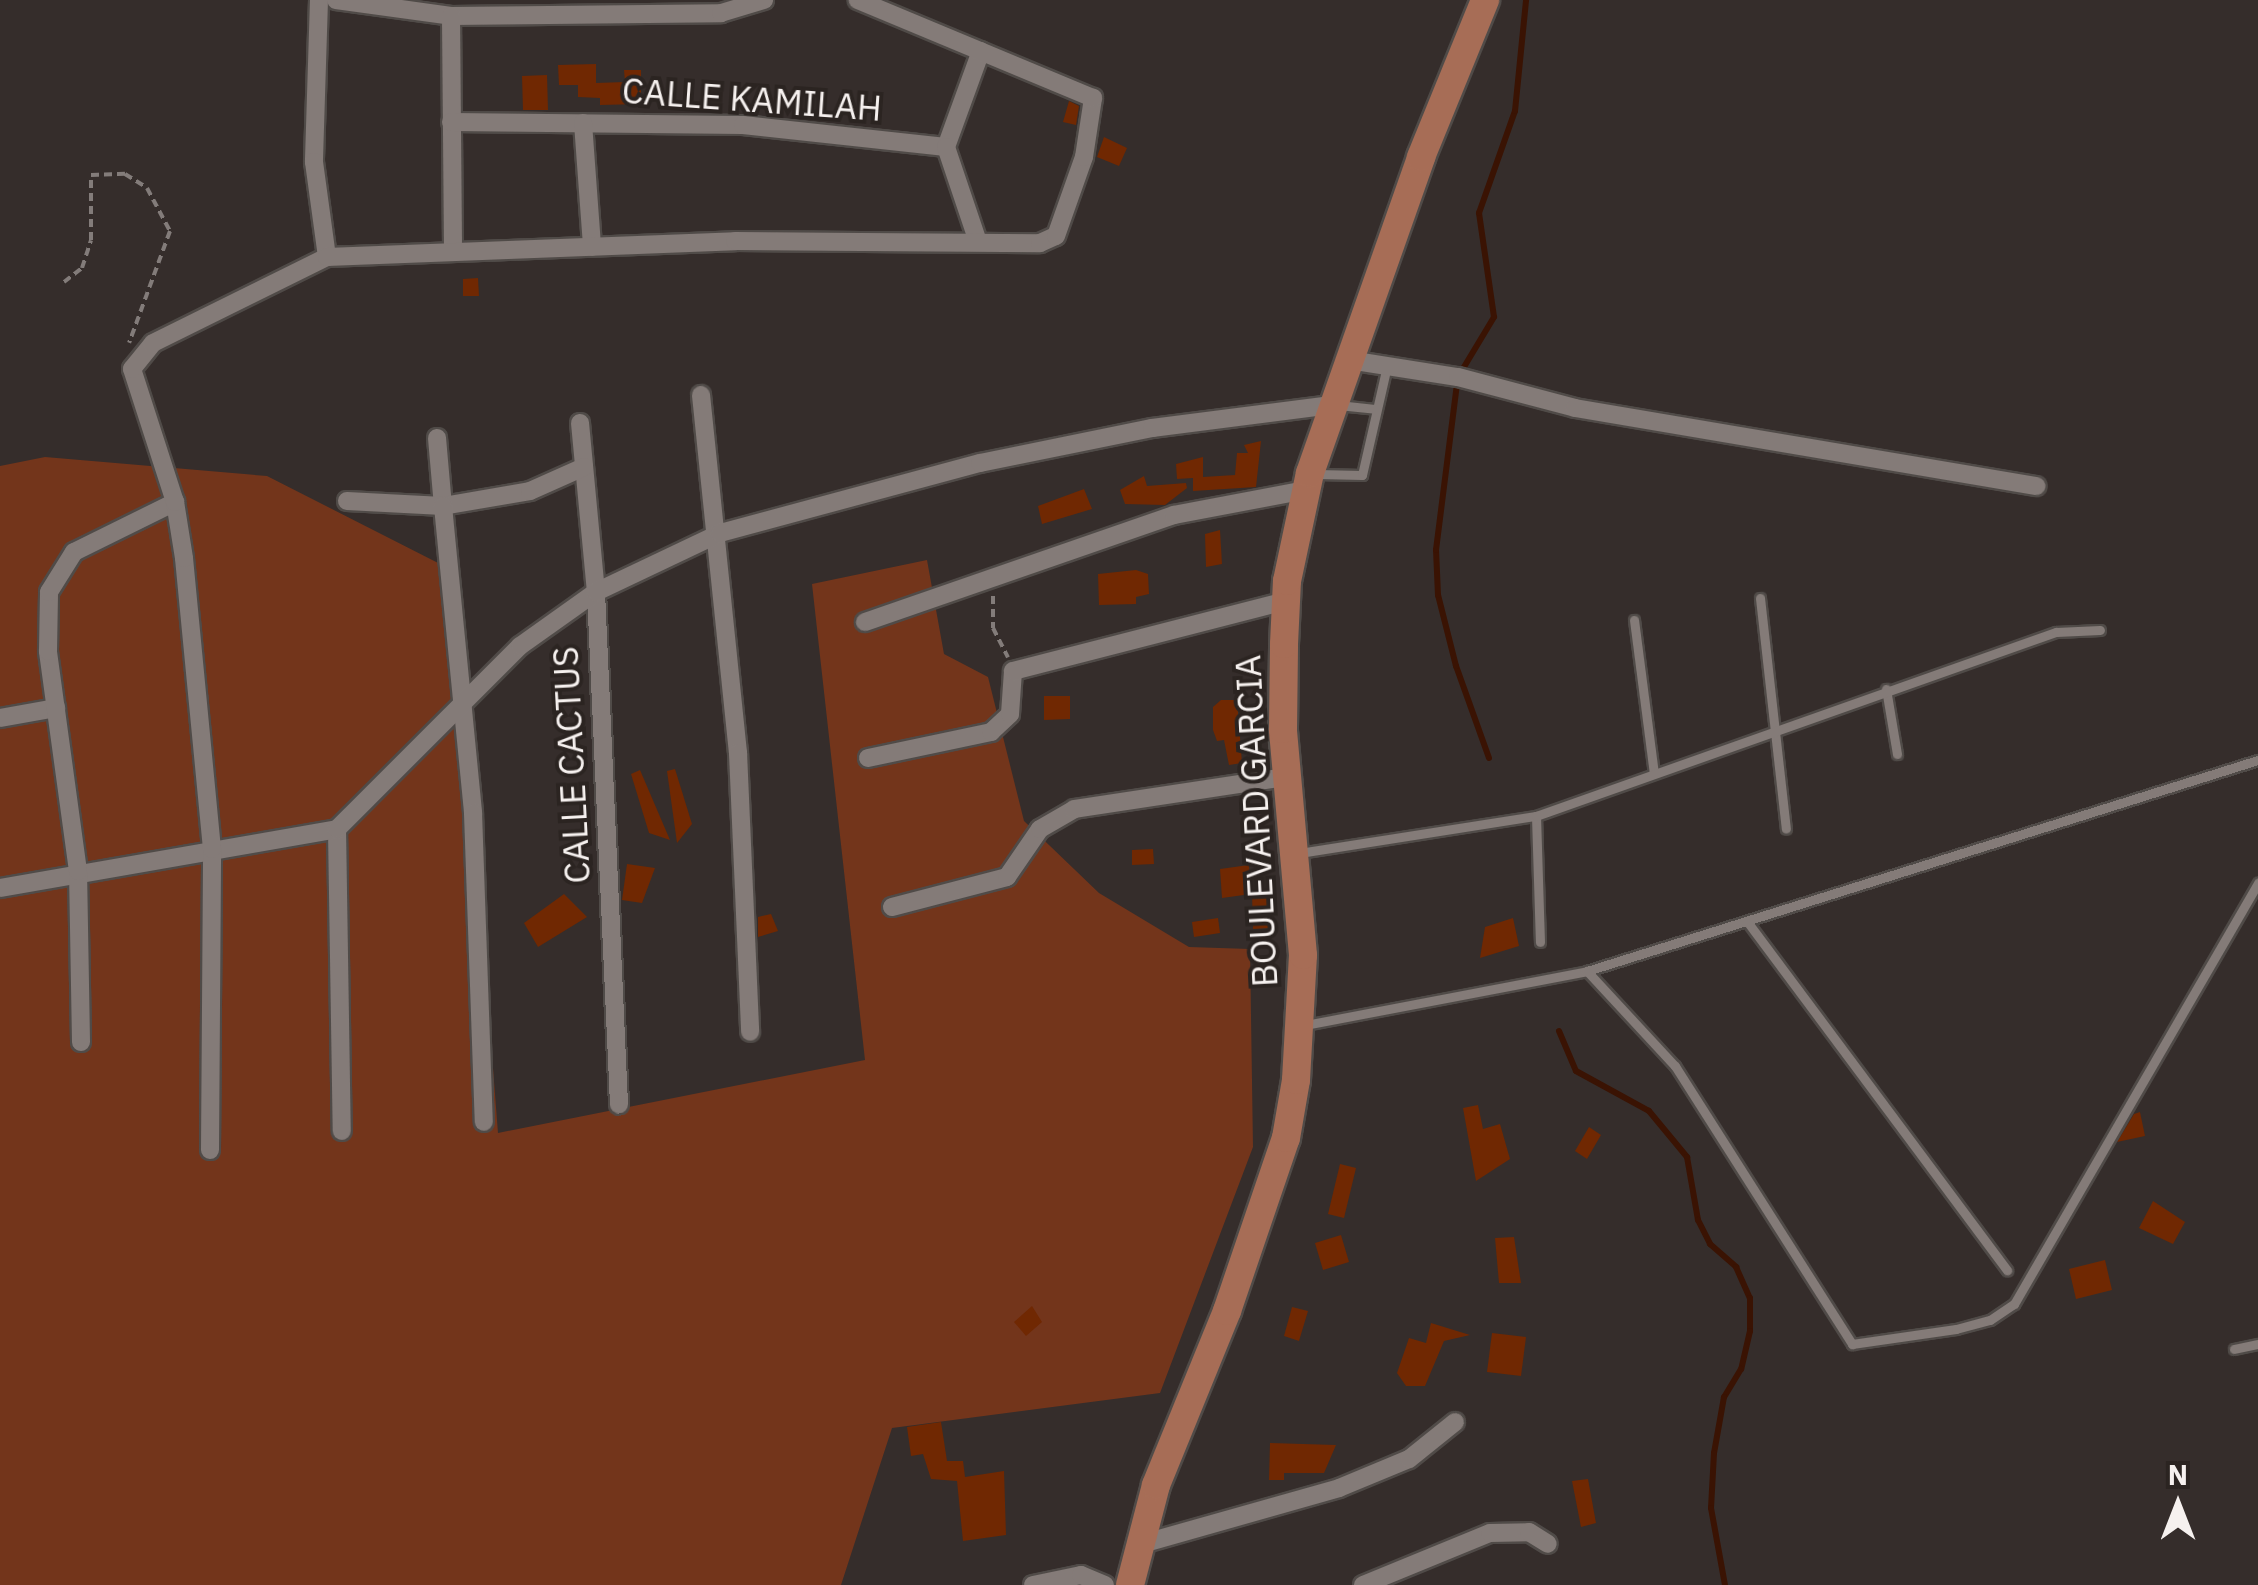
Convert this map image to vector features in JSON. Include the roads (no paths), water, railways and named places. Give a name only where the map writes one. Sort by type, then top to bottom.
[{"type":"main road","name":"BOULEVARD GARCIA","points":[[1130,1585],[1138,1545],[1286,1138],[1302,1026],[1304,955],[1286,778],[1286,601],[1308,482],[1332,405],[1485,0]]},
{"type":"street","points":[[319,0],[314,162],[327,257]]},
{"type":"street","points":[[336,0],[451,16],[721,13],[764,0]]},
{"type":"street","points":[[210,1150],[212,849],[175,502],[132,369],[153,342],[327,257],[454,250],[977,238],[1040,243],[1056,236],[1066,221],[1095,108],[1084,91],[858,0]]},
{"type":"street","points":[[451,16],[454,250]]},
{"type":"street","points":[[977,238],[946,146],[981,51]]},
{"type":"street","name":"CALLE KAMILAH","points":[[451,122],[743,125],[946,146]]},
{"type":"street","points":[[582,123],[592,247]]},
{"type":"street","points":[[1349,360],[1575,408],[2036,486]]},
{"type":"street","points":[[701,395],[720,533],[738,753],[750,1032]]},
{"type":"street","points":[[0,888],[78,871],[337,829],[520,646],[596,592],[720,533],[980,463],[1152,428],[1332,405]]},
{"type":"street","name":"CALLE CACTUS","points":[[580,424],[596,592],[618,1104]]},
{"type":"street","points":[[437,438],[473,813],[484,1122]]},
{"type":"street","points":[[348,501],[443,506],[530,491],[584,466]]},
{"type":"street","points":[[866,622],[1174,515],[1308,482]]},
{"type":"street","points":[[80,1042],[78,871],[56,708],[49,592],[74,552],[175,502]]},
{"type":"street","points":[[868,758],[992,732],[1010,714],[1013,671],[1286,601]]},
{"type":"street","points":[[0,718],[56,708]]},
{"type":"street","points":[[892,907],[1007,877],[1040,829],[1074,809],[1286,778]]},
{"type":"street","points":[[337,829],[342,1132]]},
{"type":"street","points":[[1138,1545],[1340,1488],[1409,1459],[1454,1422]]},
{"type":"street","points":[[1363,1585],[1490,1533],[1529,1532],[1548,1544]]},
{"type":"street","points":[[1033,1585],[1081,1575],[1106,1585]]},
{"type":"lane","points":[[1308,482],[1362,475],[1386,366]]},
{"type":"lane","points":[[1332,405],[1374,410]]},
{"type":"lane","points":[[1760,598],[1786,829]]},
{"type":"lane","points":[[1634,620],[1654,774]]},
{"type":"lane","points":[[1291,854],[1536,816],[2056,632],[2100,630]]},
{"type":"lane","points":[[1886,690],[1896,754]]},
{"type":"lane","points":[[1302,1026],[1587,971],[1749,924],[2258,760]]},
{"type":"lane","points":[[1536,816],[1540,942]]},
{"type":"lane","points":[[1587,971],[1676,1066],[1852,1344],[1956,1329],[1990,1320],[2014,1304],[2258,882]]},
{"type":"lane","points":[[1749,924],[2007,1270]]},
{"type":"lane","points":[[2234,1349],[2258,1344]]},
{"type":"waterway","points":[[1489,758],[1456,666],[1438,595],[1436,550],[1458,377],[1494,317],[1479,213],[1515,111],[1526,0]]},
{"type":"waterway","points":[[1559,1031],[1576,1071],[1649,1111],[1687,1157],[1698,1220],[1710,1244],[1736,1267],[1750,1298],[1750,1331],[1741,1369],[1724,1397],[1714,1453],[1711,1508],[1725,1585]]}]
